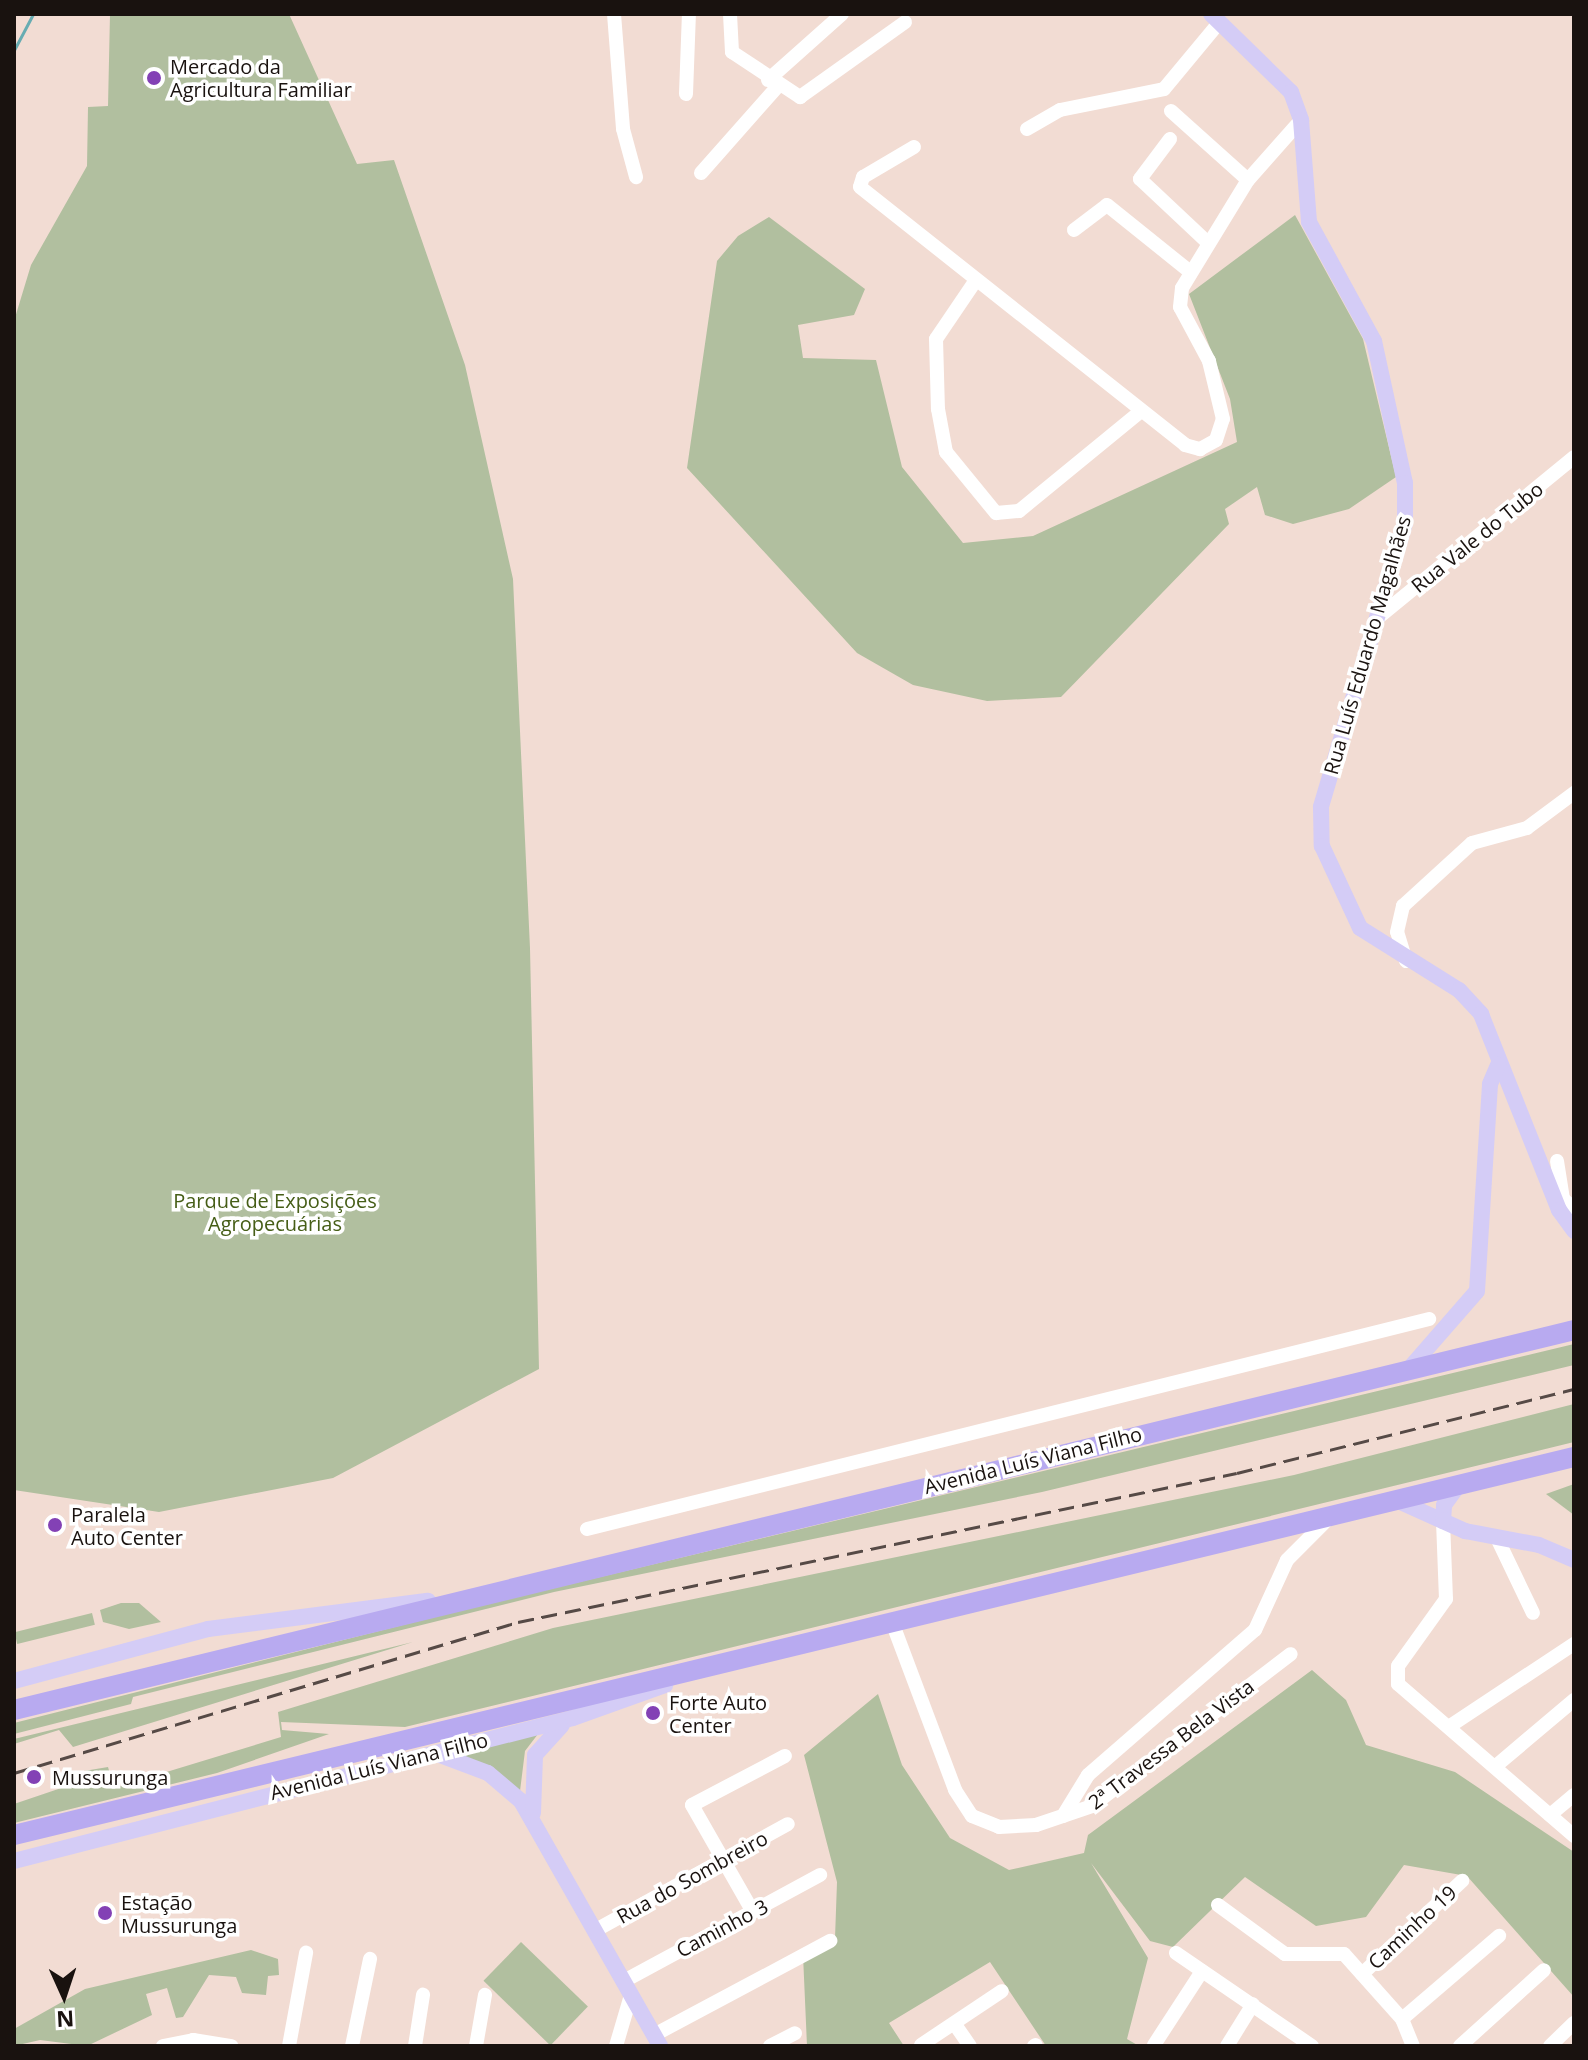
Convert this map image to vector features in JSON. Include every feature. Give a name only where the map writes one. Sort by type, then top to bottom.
[{"type":"highway","name":"Avenida Luís Viana Filho","points":[[14,1710],[1574,1330]]},
{"type":"highway","name":"Avenida Luís Viana Filho","points":[[14,1835],[1265,1529],[1574,1457]]},
{"type":"main road","name":"Rua Luís Eduardo Magalhães","points":[[1214,19],[1273,70],[1301,120],[1309,222],[1374,341],[1393,406],[1407,509],[1380,616],[1321,807],[1322,846],[1360,928],[1406,962],[1473,1002],[1498,1065],[1549,1163],[1574,1231]]},
{"type":"main road","points":[[1409,1369],[1477,1291],[1490,1084],[1498,1065]]},
{"type":"main road","points":[[1443,1521],[1459,1484]]},
{"type":"main road","points":[[1394,1499],[1443,1521],[1574,1560]]},
{"type":"main road","name":"Avenida Luís Viana Filho","points":[[14,1681],[208,1629],[493,1593]]},
{"type":"main road","name":"Avenida Luís Viana Filho","points":[[14,1861],[573,1718],[739,1658]]},
{"type":"main road","points":[[534,1818],[535,1755],[573,1718]]},
{"type":"main road","points":[[434,1753],[488,1773],[534,1818],[657,2040]]},
{"type":"street","points":[[614,14],[623,129],[636,177]]},
{"type":"street","points":[[686,94],[689,14]]},
{"type":"street","points":[[730,14],[732,52],[773,83],[806,96],[905,22]]},
{"type":"street","points":[[701,173],[773,83],[842,14]]},
{"type":"street","points":[[1027,129],[1060,110],[1164,89],[1214,19]]},
{"type":"street","points":[[1171,111],[1248,180]]},
{"type":"street","points":[[914,147],[863,177],[860,187],[1192,449],[1222,430],[1213,370],[1180,307],[1189,271],[1248,180],[1301,120]]},
{"type":"street","points":[[1170,139],[1140,179],[1207,242]]},
{"type":"street","points":[[1074,230],[1107,205],[1189,271]]},
{"type":"street","points":[[976,280],[936,339],[938,409],[946,452],[996,513],[1019,511],[1141,411]]},
{"type":"street","name":"Rua Vale do Tubo","points":[[1380,616],[1574,457]]},
{"type":"street","points":[[1406,962],[1397,932],[1403,906],[1472,843],[1527,828],[1574,793]]},
{"type":"street","points":[[1574,1159],[1549,1163],[1563,1199],[1574,1209]]},
{"type":"street","points":[[587,1529],[1425,1321],[1447,1329]]},
{"type":"street","points":[[1063,1816],[1088,1775],[1255,1630],[1287,1560],[1312,1529],[1352,1509]]},
{"type":"street","points":[[1443,1521],[1446,1599],[1397,1672],[1400,1688],[1497,1765],[1574,1836]]},
{"type":"street","points":[[1265,1529],[1283,1540],[1287,1560]]},
{"type":"street","points":[[1497,1538],[1533,1613]]},
{"type":"street","name":"2ª Travessa Bela Vista","points":[[892,1622],[972,1816],[1024,1827],[1063,1816],[1134,1777],[1291,1654]]},
{"type":"street","points":[[1450,1726],[1574,1644]]},
{"type":"street","points":[[1497,1765],[1574,1700]]},
{"type":"street","points":[[753,1912],[692,1805],[785,1756]]},
{"type":"street","points":[[1550,1815],[1574,1795]]},
{"type":"street","name":"Rua do Sombreiro","points":[[596,1930],[788,1824]]},
{"type":"street","name":"Caminho 3","points":[[628,1988],[820,1875]]},
{"type":"street","name":"Caminho 19","points":[[1362,1974],[1462,1881]]},
{"type":"street","points":[[1218,1905],[1285,1954],[1340,1953],[1402,2019],[1413,2046]]},
{"type":"street","points":[[1402,2019],[1499,1936]]},
{"type":"street","points":[[657,2040],[830,1941]]},
{"type":"street","points":[[289,2046],[306,1953]]},
{"type":"street","points":[[1176,1953],[1306,2044]]},
{"type":"street","points":[[352,2046],[370,1959]]},
{"type":"street","points":[[1460,2046],[1544,1970]]},
{"type":"street","points":[[1154,2045],[1202,1971]]},
{"type":"street","points":[[616,2046],[628,1988]]},
{"type":"street","points":[[921,2045],[956,2026],[1002,1991]]},
{"type":"street","points":[[415,2046],[423,1995]]},
{"type":"street","points":[[476,2046],[485,1995]]},
{"type":"street","points":[[1227,2046],[1253,2004]]},
{"type":"street","points":[[1550,2046],[1574,2023]]},
{"type":"street","points":[[956,2026],[970,2046]]},
{"type":"street","points":[[770,2046],[795,2033]]},
{"type":"street","points":[[163,2046],[195,2043],[232,2046]]},
{"type":"green space","name":"Parque de Exposições Agropecuárias","points":[[110,14],[289,14],[357,164],[394,160],[465,365],[513,579],[530,948],[539,1369],[333,1478],[159,1512],[14,1490],[14,321],[31,265],[87,166],[88,107],[108,106]]},
{"type":"green space","points":[[1295,215],[1363,339],[1396,477],[1349,509],[1293,524],[1265,515],[1257,487],[1225,509],[1229,524],[1061,697],[987,701],[913,685],[857,653],[687,468],[717,261],[738,236],[769,217],[865,289],[854,315],[798,325],[803,358],[876,360],[902,467],[963,543],[1033,536],[1237,442],[1230,399],[1189,294]]},
{"type":"green space","points":[[1574,1344],[1574,1365],[1042,1492],[554,1592],[133,1697],[131,1704],[14,1734],[14,1723],[466,1609]]},
{"type":"green space","points":[[1574,1404],[1574,1442],[405,1727],[281,1722],[282,1730],[329,1734],[217,1773],[14,1823],[14,1804],[79,1782],[78,1772],[108,1767],[114,1788],[281,1737],[278,1712],[553,1628],[1294,1475]]},
{"type":"green space","points":[[1574,1484],[1574,1515],[1546,1494]]},
{"type":"green space","points":[[121,1603],[139,1603],[161,1622],[129,1629],[103,1622],[100,1610]]},
{"type":"green space","points":[[92,1613],[95,1625],[17,1644],[14,1632]]},
{"type":"green space","points":[[413,1642],[73,1747],[59,1730],[14,1744],[14,1739]]},
{"type":"green space","points":[[1312,1670],[1346,1700],[1366,1745],[1455,1772],[1574,1852],[1574,1997],[1467,1876],[1404,1865],[1366,1917],[1316,1926],[1245,1877],[1173,1947],[1150,1941],[1091,1863],[1148,1958],[1127,2039],[1139,2046],[1046,2046],[990,1962],[889,2023],[904,2046],[807,2046],[803,1955],[835,1938],[837,1882],[804,1755],[878,1694],[902,1765],[950,1838],[1009,1870],[1084,1853],[1088,1835]]},
{"type":"green space","points":[[538,1734],[525,1751],[520,1791],[457,1752]]},
{"type":"green space","points":[[521,1942],[588,2007],[550,2045],[483,1981]]},
{"type":"green space","points":[[251,1950],[278,1959],[279,1975],[268,1976],[266,1995],[242,1993],[236,1977],[209,1975],[183,2017],[176,2018],[167,1988],[146,1994],[152,2015],[87,2046],[40,2040],[14,2046],[14,2029],[85,1989]]},
{"type":"waterway","points":[[14,50],[33,14]]},
{"type":"railway","points":[[14,1773],[518,1622],[1237,1473],[1574,1389]]},
{"type":"place","name":"Mercado da Agricultura Familiar","points":[[154,78]]},
{"type":"place","name":"Paralela Auto Center","points":[[55,1525]]},
{"type":"place","name":"Forte Auto Center","points":[[653,1713]]},
{"type":"place","name":"Mussurunga","points":[[34,1777]]},
{"type":"place","name":"Estação Mussurunga","points":[[105,1913]]}]
